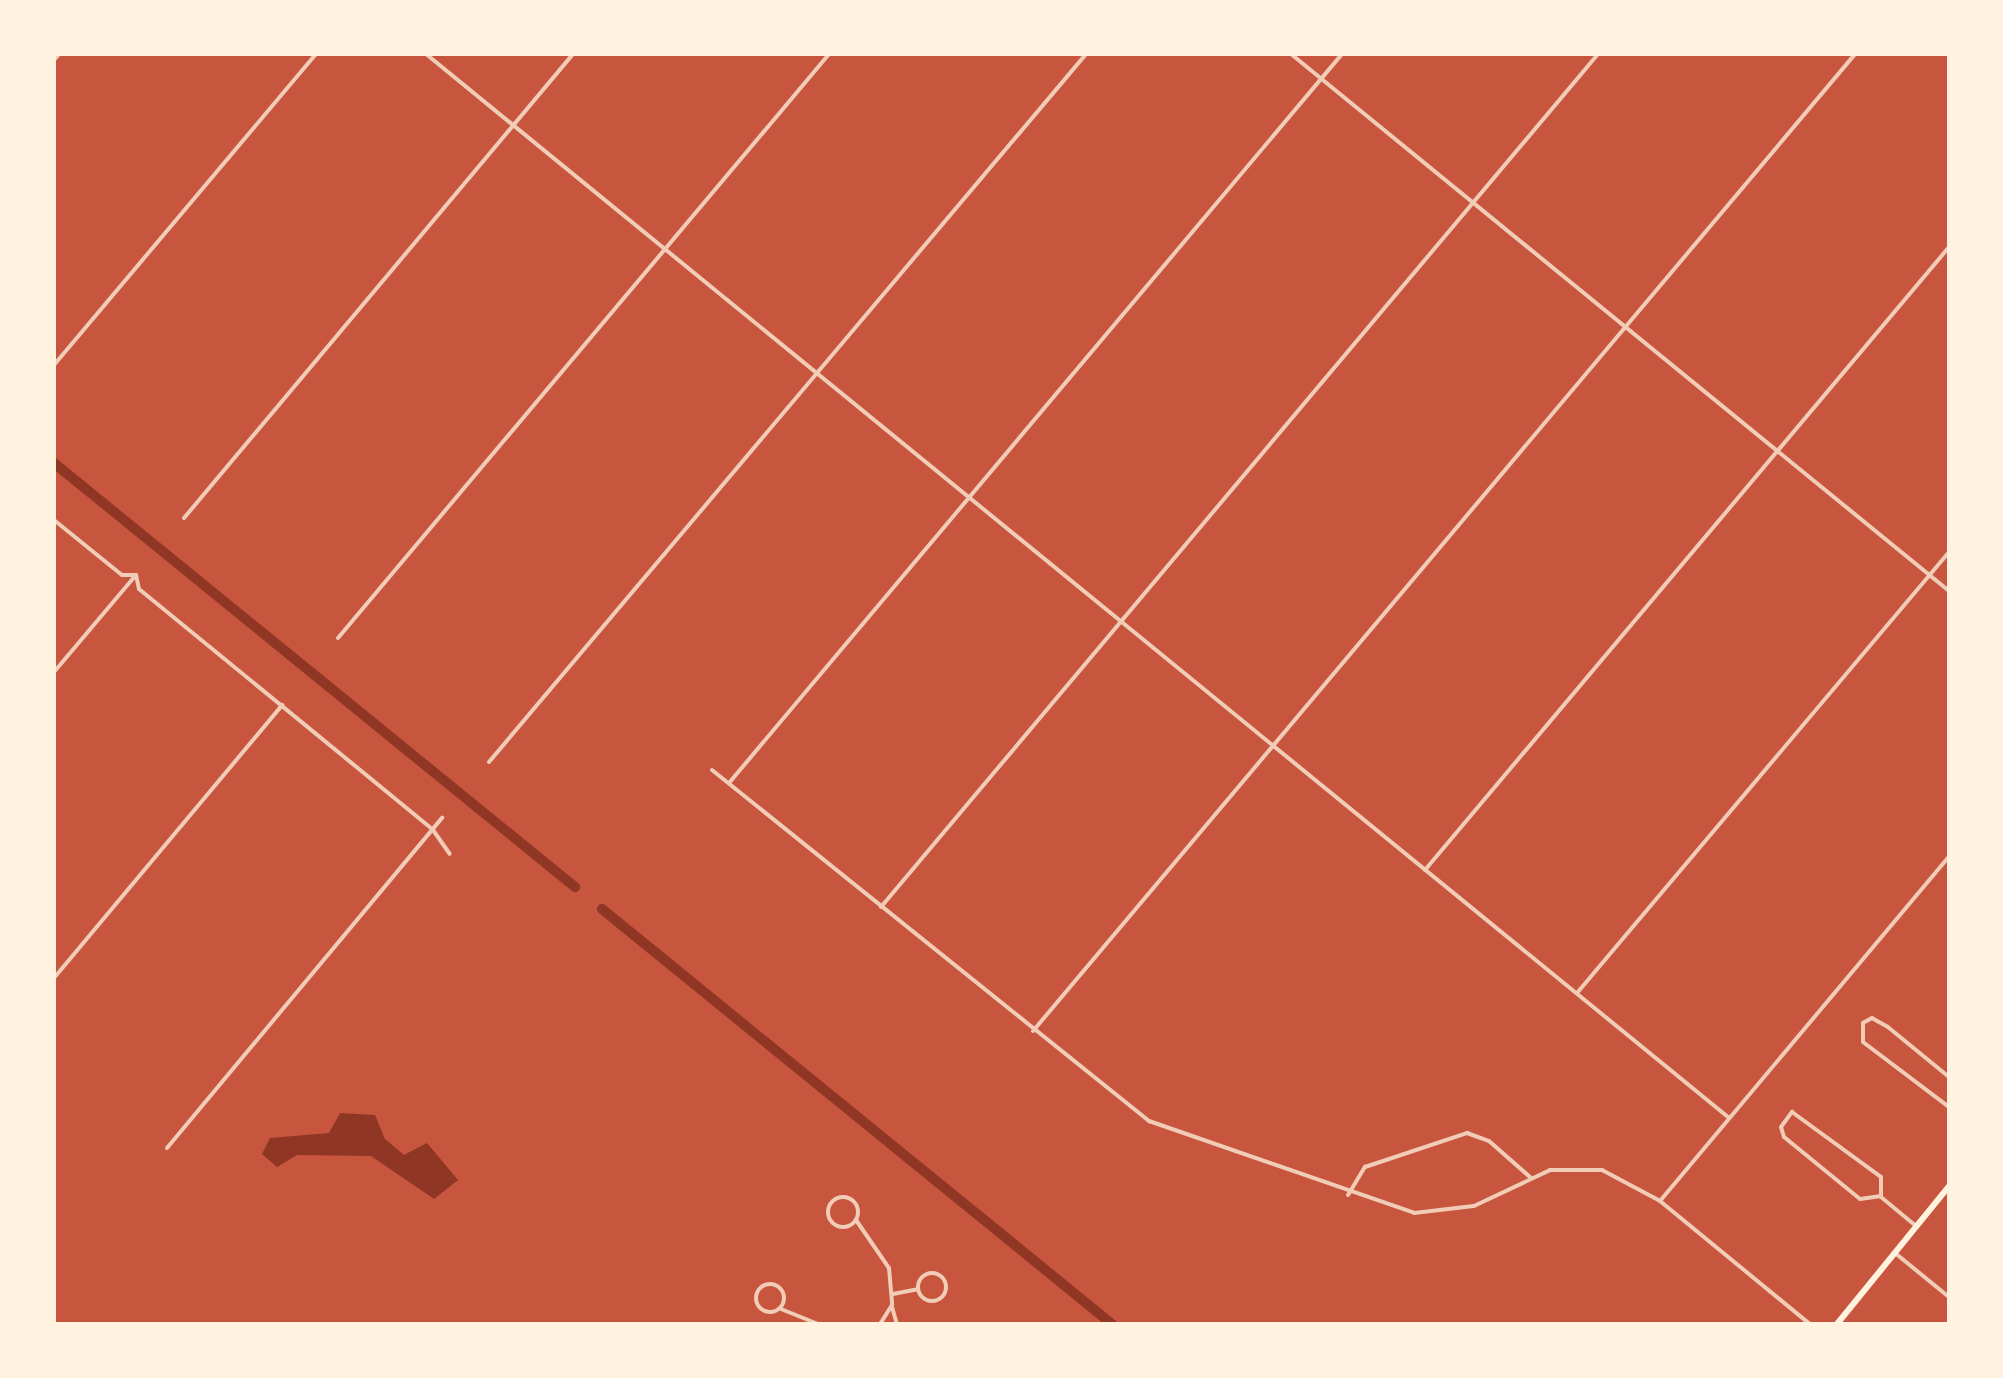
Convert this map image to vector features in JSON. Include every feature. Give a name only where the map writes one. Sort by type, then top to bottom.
[{"type":"main road","points":[[1837,1324],[1949,1186]]},
{"type":"street","points":[[54,60],[59,54]]},
{"type":"street","points":[[54,365],[316,54]]},
{"type":"street","points":[[426,54],[1729,1118]]},
{"type":"street","points":[[184,518],[573,54]]},
{"type":"street","points":[[338,638],[829,54]]},
{"type":"street","points":[[489,762],[1086,54]]},
{"type":"street","points":[[1291,54],[1949,591]]},
{"type":"street","points":[[729,783],[1342,54]]},
{"type":"street","points":[[881,907],[1598,54]]},
{"type":"street","points":[[1033,1031],[1855,54]]},
{"type":"street","points":[[1425,870],[1949,247]]},
{"type":"street","points":[[54,520],[122,575],[136,575]]},
{"type":"street","points":[[1577,993],[1949,552]]},
{"type":"street","points":[[54,672],[136,575]]},
{"type":"street","points":[[136,575],[139,589],[433,830],[450,854]]},
{"type":"street","points":[[54,978],[282,705]]},
{"type":"street","points":[[712,770],[1033,1031],[1149,1121],[1391,1210],[1437,1213],[1485,1201],[1530,1177],[1592,1168],[1660,1201],[1810,1324]]},
{"type":"street","points":[[167,1148],[442,818]]},
{"type":"street","points":[[1660,1201],[1949,857]]},
{"type":"street","points":[[1949,924],[1949,950]]},
{"type":"street","points":[[1949,1077],[1888,1027],[1872,1018],[1863,1023],[1863,1042],[1949,1107]]},
{"type":"street","points":[[1881,1196],[1881,1177],[1812,1120],[1802,1113],[1784,1118],[1784,1137],[1860,1199],[1881,1196],[1916,1226]]},
{"type":"street","points":[[1348,1195],[1365,1167],[1467,1133],[1489,1141],[1530,1177]]},
{"type":"street","points":[[856,1220],[834,1223],[833,1202],[854,1202],[856,1220],[885,1258],[897,1324]]},
{"type":"street","points":[[1895,1253],[1949,1297]]},
{"type":"street","points":[[893,1294],[918,1289],[930,1272],[946,1285],[936,1301],[918,1289]]},
{"type":"street","points":[[781,1309],[780,1288],[762,1287],[759,1308],[781,1309],[818,1324]]},
{"type":"street","points":[[880,1324],[892,1305]]},
{"type":"shaded area","points":[[340,1113],[375,1115],[385,1139],[404,1155],[427,1143],[458,1180],[434,1199],[371,1156],[297,1155],[277,1167],[262,1154],[270,1138],[329,1133]]},
{"type":"waterway","points":[[54,463],[575,887]]},
{"type":"waterway","points":[[602,909],[1112,1324]]}]
